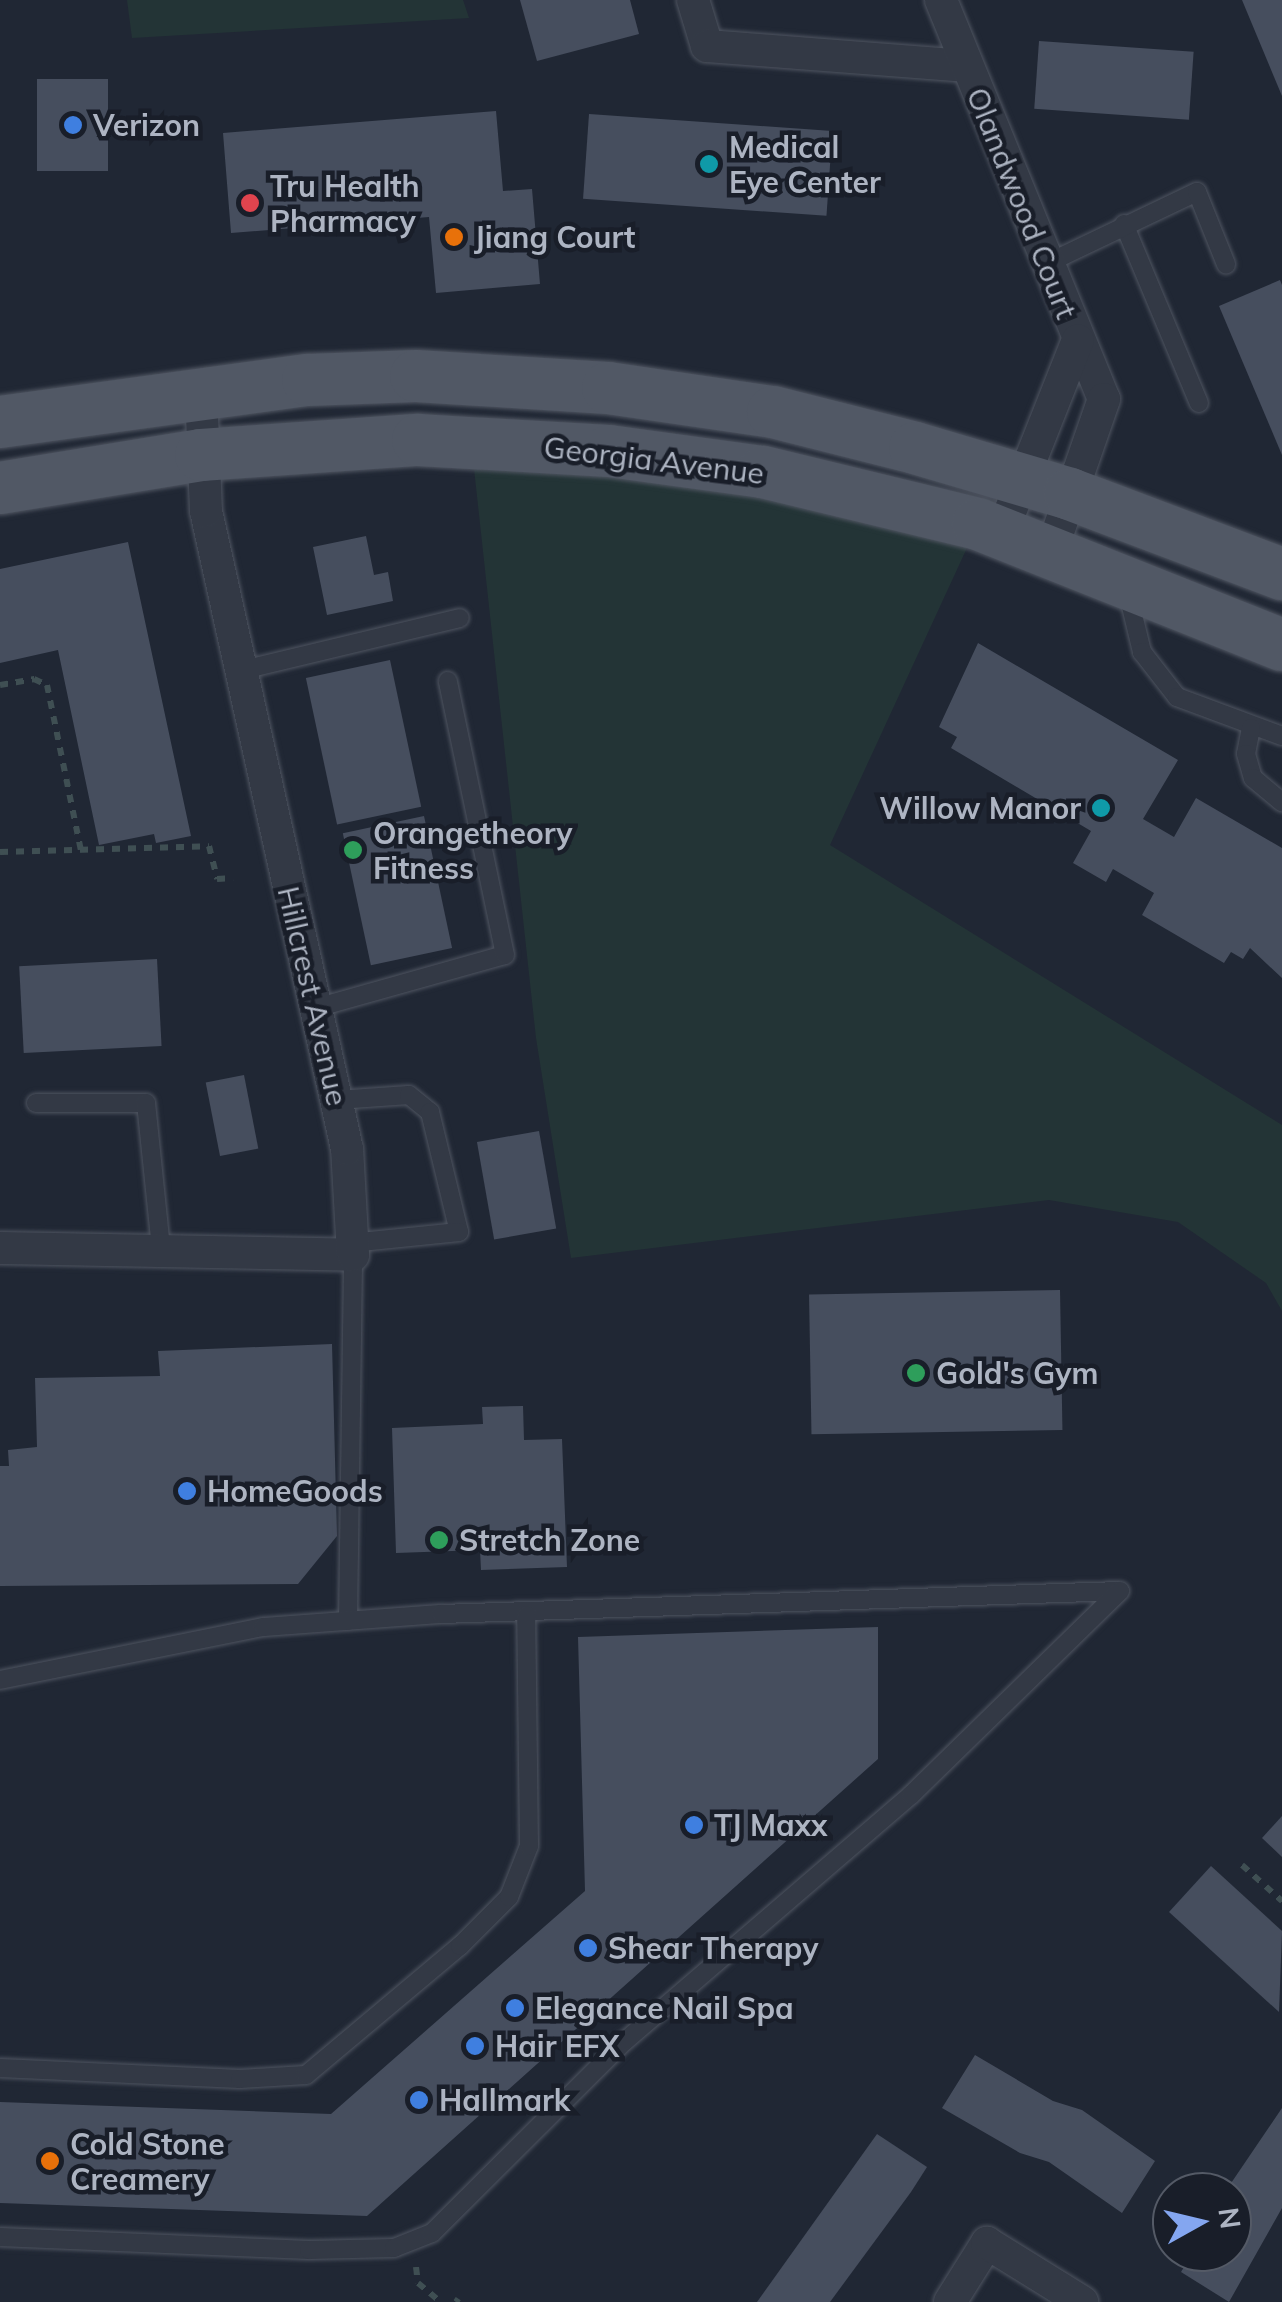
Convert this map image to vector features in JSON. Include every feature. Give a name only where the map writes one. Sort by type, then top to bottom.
[{"type":"main road","name":"Georgia Avenue","points":[[0,422],[200,390],[416,376],[608,388],[773,412],[914,448],[1047,486],[1282,574]]},
{"type":"main road","name":"Georgia Avenue","points":[[0,488],[200,456],[418,440],[609,451],[763,472],[1002,532],[1126,586],[1282,645]]},
{"type":"street","name":"Olandwood Court","points":[[693,0],[708,46],[965,66]]},
{"type":"street","name":"Olandwood Court","points":[[941,0],[1104,399],[1047,486],[1002,532]]},
{"type":"street","name":"Olandwood Court","points":[[1051,552],[1047,486],[1078,340]]},
{"type":"street","name":"Hillcrest Avenue","points":[[200,390],[200,456],[240,672],[337,1100],[352,1183],[352,1249]]},
{"type":"street","points":[[0,1248],[352,1249]]},
{"type":"street","points":[[950,2302],[987,2242],[1082,2302]]},
{"type":"lane","points":[[1048,263],[1197,192],[1226,264]]},
{"type":"lane","points":[[1124,224],[1200,403]]},
{"type":"lane","points":[[1126,586],[1142,652],[1177,698],[1250,728],[1282,736]]},
{"type":"lane","points":[[240,672],[460,618]]},
{"type":"lane","points":[[316,1008],[505,955],[448,681]]},
{"type":"lane","points":[[1250,728],[1246,754],[1253,778],[1282,802]]},
{"type":"lane","points":[[337,1100],[409,1095],[430,1112],[459,1232],[352,1249],[348,1621]]},
{"type":"lane","points":[[36,1103],[146,1103],[161,1248]]},
{"type":"lane","points":[[0,1680],[264,1628],[348,1621],[1120,1591],[912,1794],[625,2041],[432,2233],[394,2248],[309,2250],[0,2236]]},
{"type":"lane","points":[[0,2068],[240,2079],[306,2075],[460,1946],[509,1896],[529,1846],[526,1616]]},
{"type":"path","points":[[0,684],[34,679],[47,686],[81,850]]},
{"type":"path","points":[[0,852],[209,846],[217,879],[233,878]]},
{"type":"path","points":[[1242,1865],[1282,1901]]},
{"type":"path","points":[[418,2284],[442,2302]]},
{"type":"shaded area","points":[[127,0],[463,0],[469,18],[132,38]]},
{"type":"shaded area","points":[[471,441],[978,524],[830,845],[1282,1125],[1282,1311],[1266,1283],[1178,1222],[1049,1200],[571,1258],[536,1038]]},
{"type":"building","points":[[520,0],[630,0],[639,34],[537,61]]},
{"type":"building","points":[[1242,0],[1282,0],[1282,96]]},
{"type":"building","points":[[1039,41],[1194,52],[1189,120],[1034,109]]},
{"type":"building","name":"Verizon","points":[[37,79],[108,79],[108,171],[37,171]]},
{"type":"building","points":[[496,111],[503,191],[532,189],[540,284],[436,293],[429,217],[231,233],[223,133]]},
{"type":"building","name":"Medical Eye Center","points":[[589,114],[832,131],[826,216],[583,199]]},
{"type":"building","points":[[1280,280],[1282,285],[1282,455],[1219,306]]},
{"type":"building","points":[[366,536],[374,575],[388,572],[393,601],[327,615],[313,547]]},
{"type":"building","points":[[128,542],[191,836],[156,843],[154,834],[99,845],[58,650],[0,663],[0,569]]},
{"type":"building","name":"Willow Manor","points":[[978,643],[1178,760],[1143,819],[1174,837],[1196,798],[1282,848],[1282,978],[1250,948],[1243,959],[1231,952],[1224,963],[1142,915],[1154,893],[1113,869],[1106,882],[1073,863],[1091,831],[951,748],[957,737],[939,727]]},
{"type":"building","points":[[390,660],[421,807],[337,825],[306,678]]},
{"type":"building","points":[[424,816],[452,948],[371,965],[343,833]]},
{"type":"building","points":[[157,959],[162,1046],[24,1053],[19,966]]},
{"type":"building","points":[[244,1075],[258,1149],[220,1156],[206,1082]]},
{"type":"building","points":[[539,1131],[556,1228],[494,1239],[477,1142]]},
{"type":"building","points":[[1060,1290],[1062,1430],[811,1434],[809,1294]]},
{"type":"building","name":"HomeGoods","points":[[332,1344],[337,1536],[298,1584],[0,1586],[0,1466],[9,1466],[8,1450],[37,1447],[35,1378],[160,1376],[158,1351]]},
{"type":"building","points":[[523,1406],[524,1440],[562,1439],[567,1567],[481,1570],[480,1550],[396,1553],[392,1428],[483,1424],[482,1407]]},
{"type":"building","points":[[878,1627],[878,1759],[367,2216],[0,2203],[0,2102],[331,2114],[585,1891],[578,1637]]},
{"type":"building","points":[[1282,1816],[1282,1857],[1262,1838]]},
{"type":"building","points":[[1211,1866],[1282,1931],[1279,2012],[1169,1912]]},
{"type":"building","points":[[975,2055],[1053,2101],[1082,2110],[1155,2161],[1122,2213],[1049,2162],[1020,2153],[942,2108]]},
{"type":"building","points":[[1282,2108],[1282,2208],[1252,2261],[1252,2172],[1239,2172]]},
{"type":"building","points":[[877,2134],[927,2167],[911,2192],[830,2302],[757,2302]]},
{"type":"building","points":[[1181,2272],[1246,2272],[1229,2302]]},
{"type":"place","name":"Verizon","points":[[73,125]]},
{"type":"place","name":"Medical Eye Center","points":[[709,164]]},
{"type":"place","name":"Tru Health Pharmacy","points":[[250,203]]},
{"type":"place","name":"Jiang Court","points":[[454,237]]},
{"type":"place","name":"Willow Manor","points":[[1101,808]]},
{"type":"place","name":"Orangetheory Fitness","points":[[353,850]]},
{"type":"place","name":"Gold's Gym","points":[[916,1373]]},
{"type":"place","name":"HomeGoods","points":[[187,1491]]},
{"type":"place","name":"Stretch Zone","points":[[439,1540]]},
{"type":"place","name":"TJ Maxx","points":[[694,1825]]},
{"type":"place","name":"Shear Therapy","points":[[588,1948]]},
{"type":"place","name":"Elegance Nail Spa","points":[[515,2008]]},
{"type":"place","name":"Hair EFX","points":[[475,2046]]},
{"type":"place","name":"Hallmark","points":[[419,2100]]},
{"type":"place","name":"Cold Stone Creamery","points":[[50,2161]]}]
